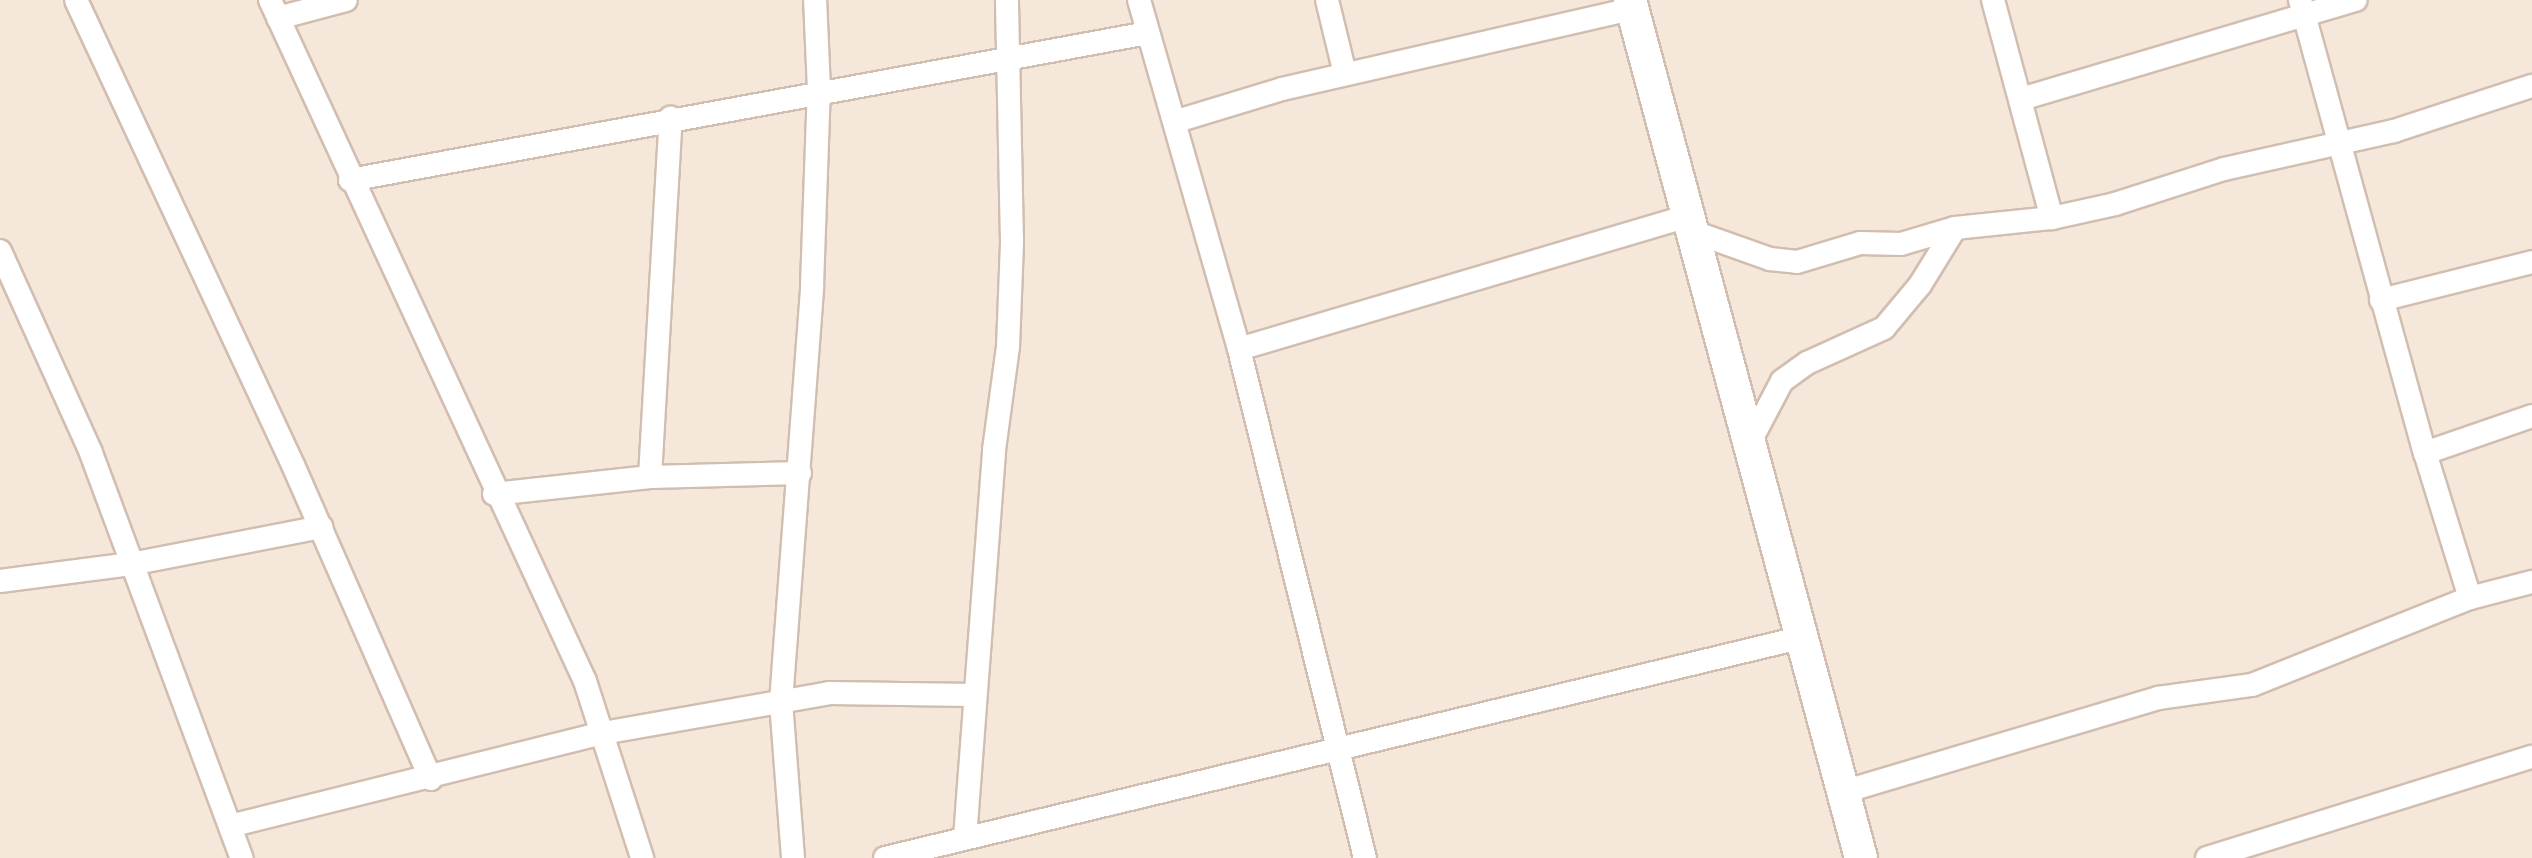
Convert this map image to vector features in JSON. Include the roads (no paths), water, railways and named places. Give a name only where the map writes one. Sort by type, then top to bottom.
[{"type":"street","points":[[76,0],[321,526],[431,778]]},
{"type":"street","points":[[346,0],[274,9],[494,494],[585,681],[642,858]]},
{"type":"street","points":[[793,858],[781,702],[800,473],[819,90],[814,0]]},
{"type":"street","points":[[965,838],[994,450],[1008,347],[1012,242],[1007,0]]},
{"type":"street","points":[[1139,0],[1177,121],[1239,350],[1341,751],[1365,858]]},
{"type":"street","points":[[1327,0],[1345,74]]},
{"type":"street","points":[[1993,0],[2052,218]]},
{"type":"street","points":[[2021,99],[2303,9],[2356,0]]},
{"type":"street","points":[[1177,121],[1345,74],[1631,4],[1750,442],[1799,638],[1861,858]]},
{"type":"street","points":[[2303,9],[2336,141],[2381,300],[2470,598]]},
{"type":"street","points":[[350,180],[819,90],[1008,62],[1148,33]]},
{"type":"street","points":[[1239,350],[1691,224],[1770,259],[1797,262],[1860,243],[1901,244],[1955,228],[2052,218],[2336,141],[2394,131],[2532,86]]},
{"type":"street","points":[[650,477],[670,118]]},
{"type":"street","points":[[1750,442],[1782,381],[1807,363],[1884,328],[1920,285],[1955,228]]},
{"type":"street","points":[[0,251],[91,453],[242,858]]},
{"type":"street","points":[[2381,300],[2532,262]]},
{"type":"street","points":[[2425,453],[2532,416]]},
{"type":"street","points":[[494,494],[650,477],[800,473]]},
{"type":"street","points":[[0,581],[131,564],[321,526]]},
{"type":"street","points":[[1844,792],[2158,698],[2252,685],[2470,598],[2532,582]]},
{"type":"street","points":[[885,858],[1341,751],[1799,638]]},
{"type":"street","points":[[230,826],[431,778],[603,733],[829,693],[975,695]]},
{"type":"street","points":[[2207,858],[2532,757]]}]
